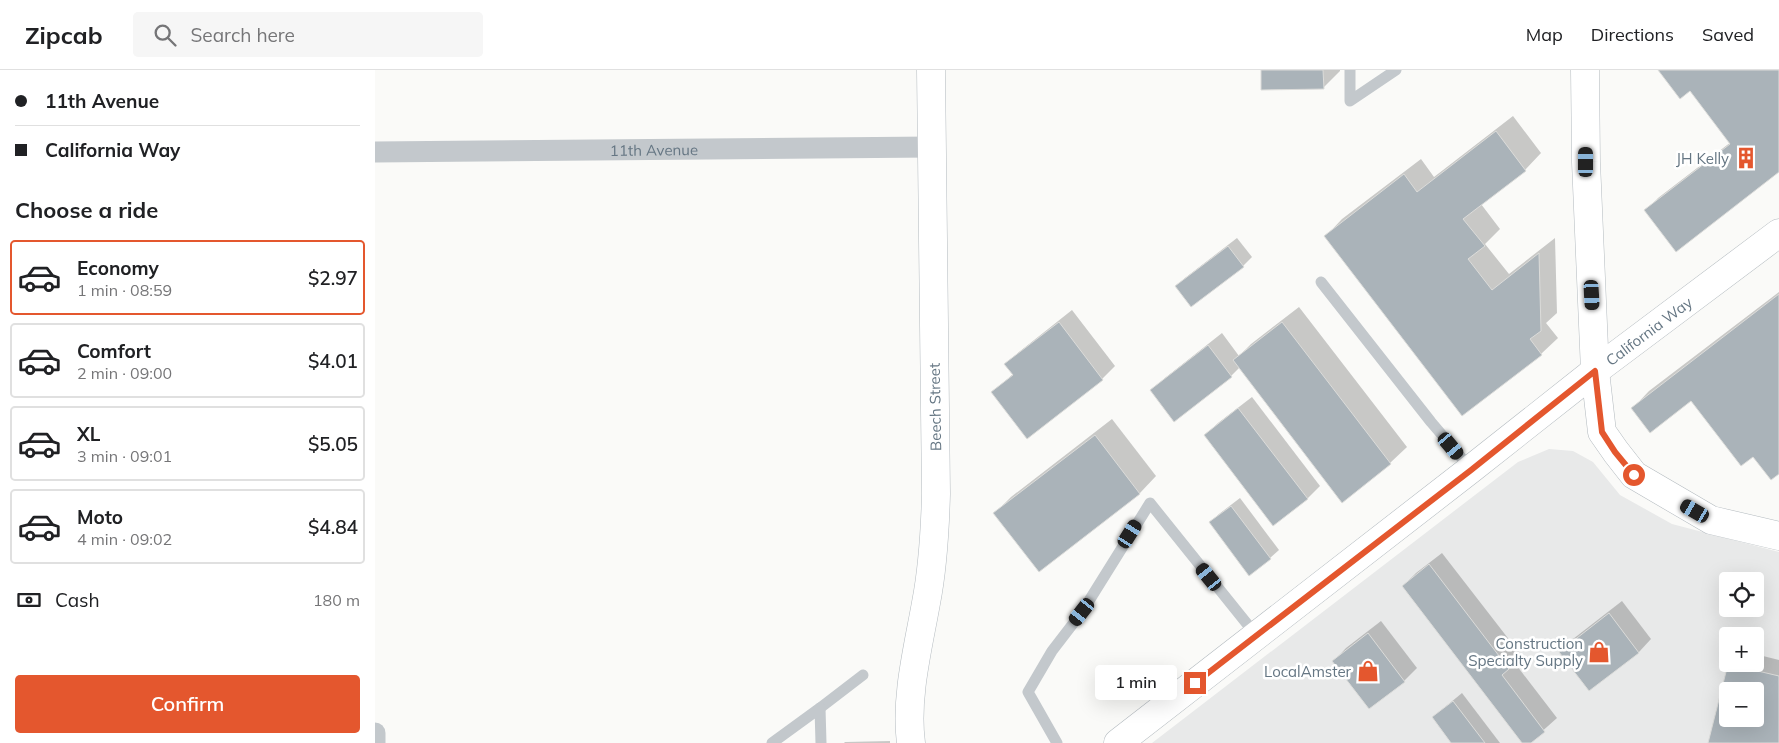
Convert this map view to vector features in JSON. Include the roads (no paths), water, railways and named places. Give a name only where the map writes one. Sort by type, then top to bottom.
[{"type":"street","name":"Beech Street","points":[[911,743],[912,691],[934,548],[937,494],[931,70]]},
{"type":"street","points":[[1585,70],[1586,162],[1595,371],[1602,432],[1615,452],[1634,475],[1711,520],[1779,536]]},
{"type":"street","name":"11th Avenue","points":[[375,152],[931,147]]},
{"type":"street","name":"California Way","points":[[1118,743],[1471,470],[1595,371],[1779,233]]},
{"type":"street","points":[[375,733],[375,743]]},
{"type":"lane","points":[[1350,70],[1350,101],[1395,70]]},
{"type":"lane","points":[[1321,282],[1425,415],[1471,470]]},
{"type":"lane","points":[[1057,743],[1028,692],[1052,651],[1082,612],[1150,503],[1256,635]]},
{"type":"lane","points":[[772,743],[863,675]]},
{"type":"lane","points":[[820,708],[821,743]]},
{"type":"place","name":"JH Kelly","points":[[1746,158]]},
{"type":"place","name":"Construction Specialty Supply","points":[[1599,652]]},
{"type":"place","name":"LocalAmster","points":[[1368,671]]}]
